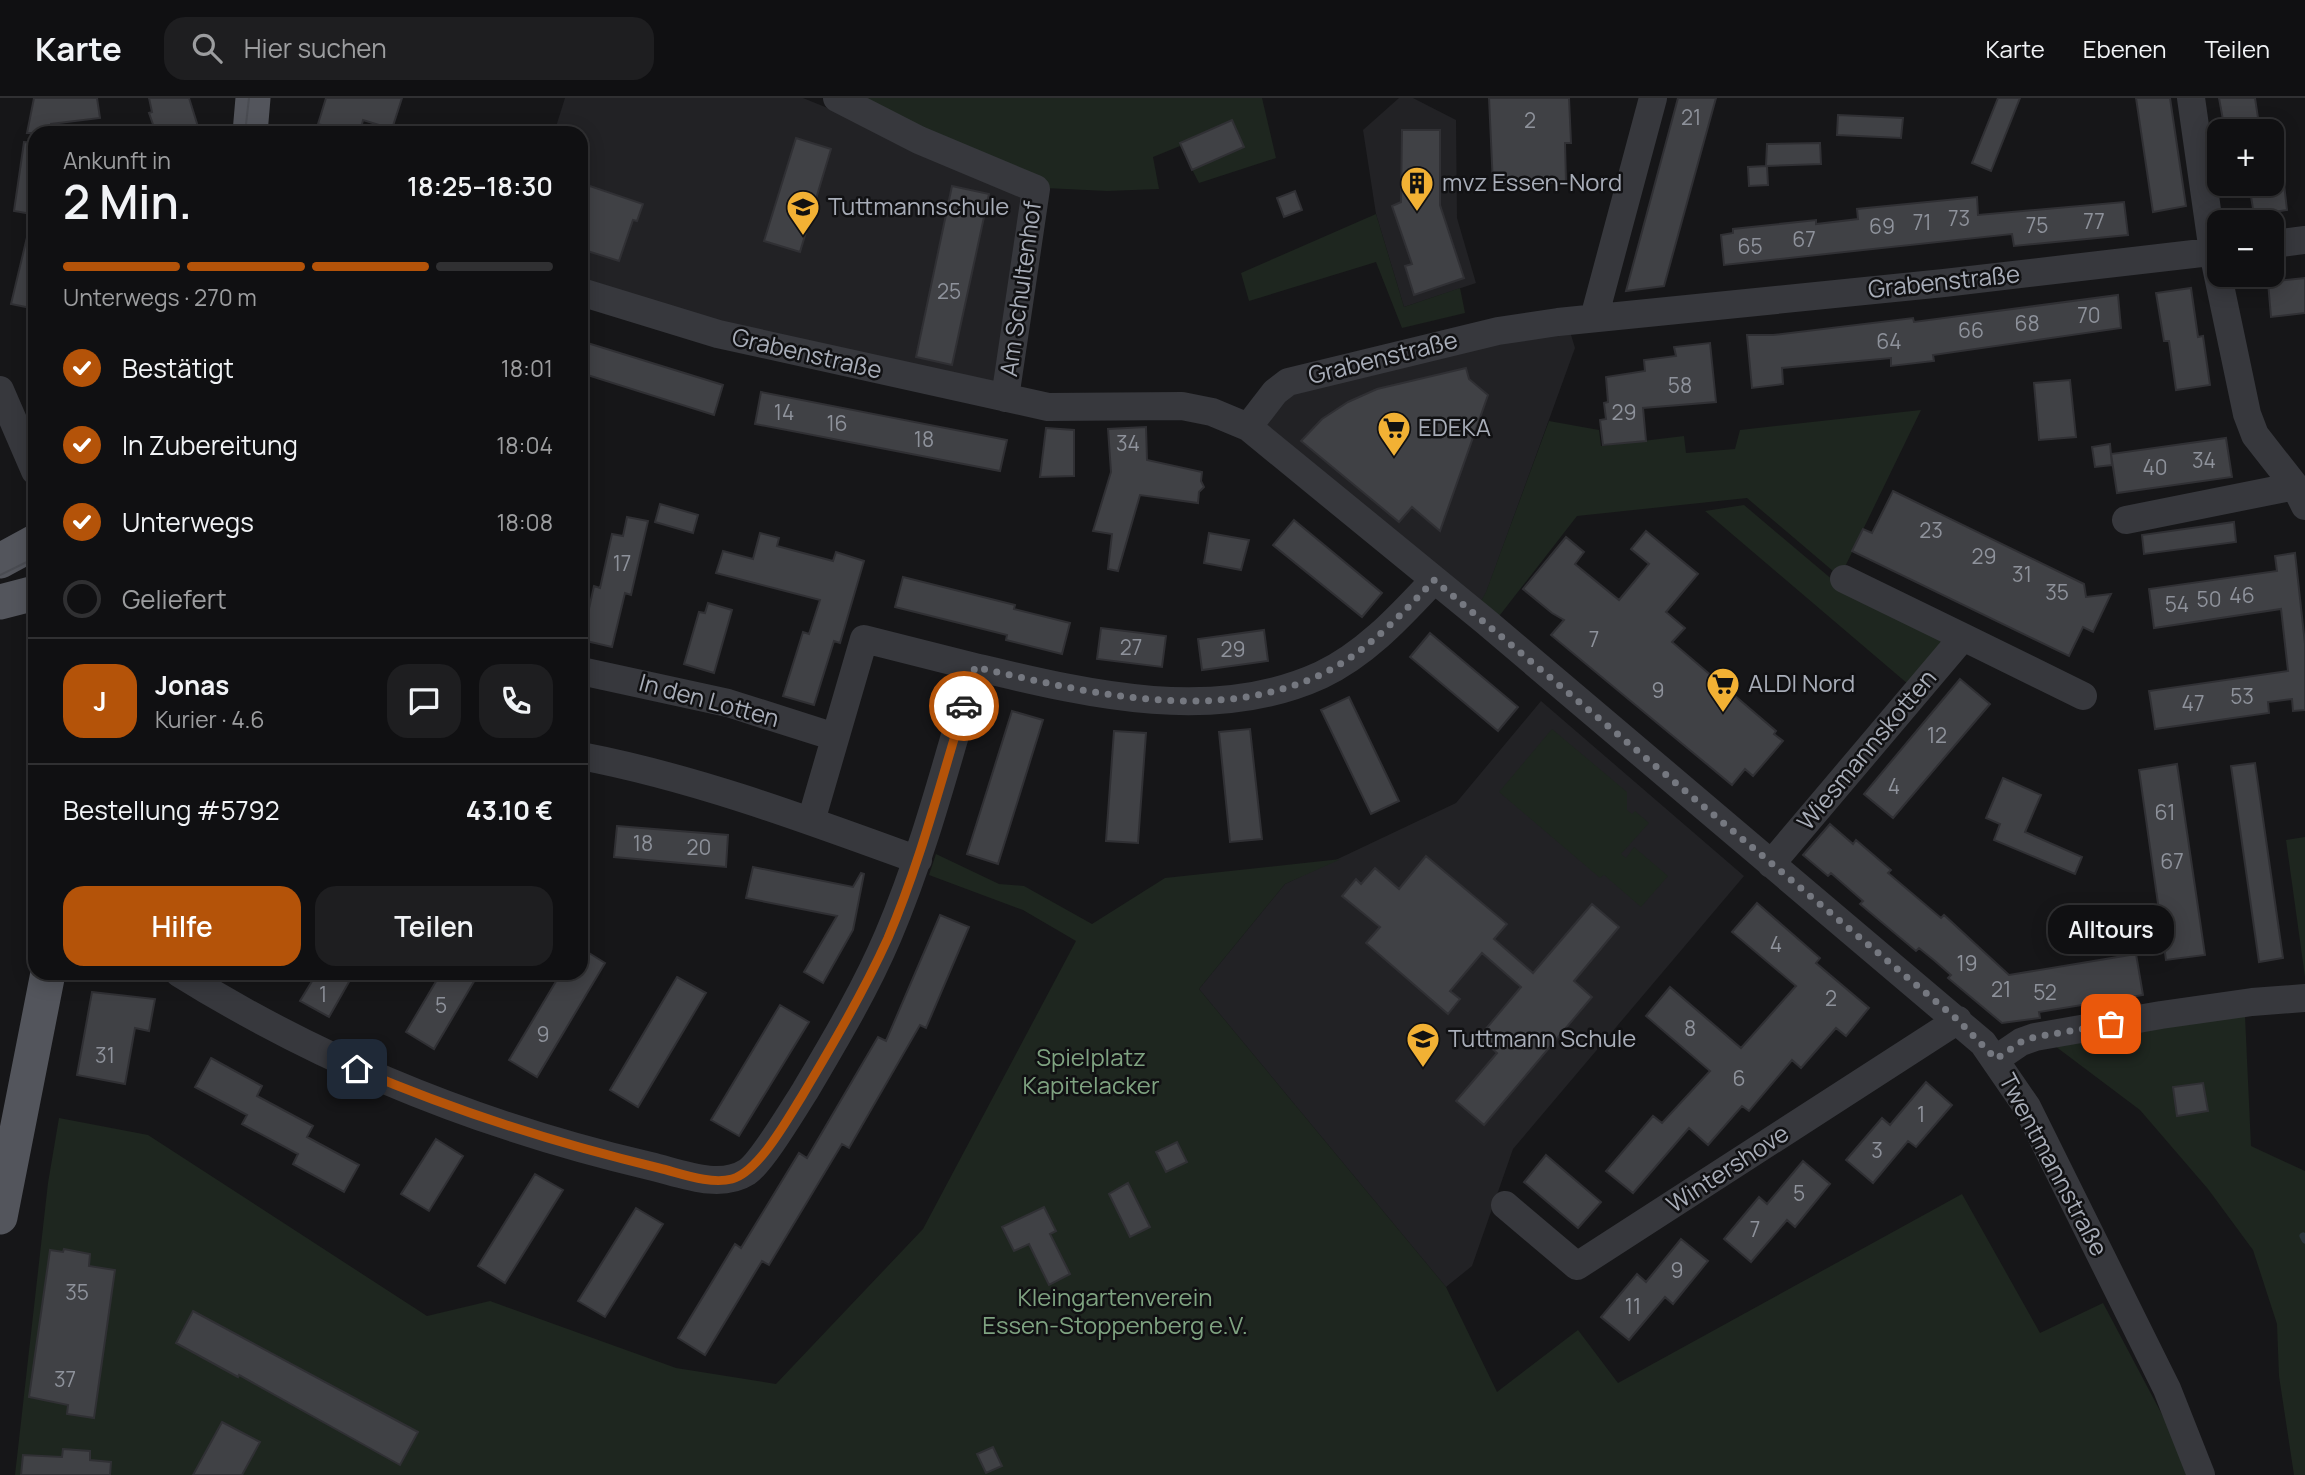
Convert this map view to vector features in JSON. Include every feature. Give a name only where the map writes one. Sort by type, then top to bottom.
[{"type":"main road","points":[[251,126],[253,98]]},
{"type":"main road","points":[[0,561],[28,546]]},
{"type":"main road","points":[[0,1217],[47,980]]},
{"type":"street","name":"Am Schultenhof","points":[[837,98],[919,140],[1036,189],[1005,398]]},
{"type":"street","points":[[1594,318],[1653,98]]},
{"type":"street","points":[[2191,98],[2207,213]]},
{"type":"street","points":[[2284,243],[2305,240]]},
{"type":"street","name":"Grabenstraße","points":[[588,294],[718,334],[1048,407],[1182,406],[1212,412],[1248,427],[1275,392],[1288,382],[1498,331],[1594,318],[1944,283],[2207,252]]},
{"type":"street","points":[[2126,520],[2300,496],[2255,435],[2247,414],[2223,287]]},
{"type":"street","points":[[0,390],[25,435]]},
{"type":"street","name":"Twentmannstraße","points":[[1248,427],[1958,1020],[1996,1059],[2027,1107],[2167,1389],[2201,1475]]},
{"type":"street","points":[[1844,579],[2083,696]]},
{"type":"street","points":[[811,821],[864,639],[1103,695],[1150,699],[1234,699],[1275,691],[1321,675],[1376,638],[1434,580]]},
{"type":"street","name":"Wiesmannskotten","points":[[1771,864],[1964,637]]},
{"type":"street","points":[[191,980],[263,1023],[426,1098],[608,1156],[704,1178],[730,1180],[749,1171],[788,1119],[859,998],[888,936],[918,860],[975,667]]},
{"type":"street","name":"In den Lotten","points":[[588,673],[728,703],[835,737]]},
{"type":"street","points":[[588,758],[654,773],[811,821],[918,860]]},
{"type":"street","points":[[1996,1059],[2021,1042],[2035,1037],[2252,1002],[2305,999]]},
{"type":"street","name":"Wintershove","points":[[1505,1205],[1577,1266],[1958,1020]]},
{"type":"shaded area","name":"Tuttmannschule","points":[[565,98],[803,98],[1032,191],[1001,394],[864,363],[588,285],[588,126],[556,126]]},
{"type":"shaded area","points":[[1399,98],[1413,98],[1456,120],[1457,218],[1476,283],[1404,307],[1376,214],[1363,130]]},
{"type":"shaded area","points":[[1568,325],[1575,348],[1486,593],[1476,610],[1254,425],[1279,393]]},
{"type":"shaded area","name":"Tuttmann Schule","points":[[1541,701],[1744,876],[1513,1149],[1472,1266],[1446,1287],[1199,989],[1285,884],[1456,803]]},
{"type":"green space","points":[[855,98],[1262,98],[1276,158],[1199,183],[1180,146],[1153,157],[1159,189],[1107,191],[1045,188]]},
{"type":"green space","points":[[1376,214],[1404,307],[1460,288],[1465,313],[1402,328],[1376,262],[1249,301],[1241,273]]},
{"type":"green space","points":[[1921,410],[1840,577],[1747,498],[1577,516],[1493,624],[1476,610],[1486,592],[1549,421],[1599,430],[1601,446],[1684,436],[1686,453],[1735,449],[1740,430]]},
{"type":"green space","points":[[1744,505],[1834,581],[1956,638],[1908,684],[1705,511]]},
{"type":"green space","points":[[1552,729],[1627,792],[1627,810],[1632,814],[1635,811],[1649,823],[1621,854],[1626,858],[1634,847],[1668,876],[1641,907],[1604,875],[1600,878],[1499,792]]},
{"type":"green space","points":[[2305,837],[2305,977],[2286,840]]},
{"type":"green space","points":[[936,854],[999,884],[1024,886],[1092,924],[1165,878],[1341,859],[1285,884],[1199,989],[1446,1287],[1497,1392],[1578,1330],[1618,1383],[1962,1194],[2040,1333],[2103,1303],[2185,1458],[2190,1475],[15,1475],[48,1183],[59,1118],[148,1135],[427,1316],[490,1301],[676,1368],[776,1384],[923,1229],[1076,941],[1023,910],[929,875]]},
{"type":"green space","points":[[2245,1016],[2251,1146],[2305,1171],[2305,1475],[2294,1475],[2279,1376],[2277,1324],[2253,1250],[2208,1189],[2140,1110],[2051,1043]]},
{"type":"building","points":[[34,98],[97,98],[100,118],[51,126],[28,126]]},
{"type":"building","points":[[149,98],[189,98],[198,126],[154,126],[149,113],[152,112]]},
{"type":"building","points":[[326,98],[402,98],[393,126],[363,120],[362,126],[318,124]]},
{"type":"building","points":[[1489,98],[1569,98],[1571,143],[1565,143],[1566,182],[1493,185]]},
{"type":"building","points":[[1678,98],[1716,98],[1664,286],[1626,291]]},
{"type":"building","points":[[1998,98],[2020,98],[1991,171],[1972,163]]},
{"type":"building","points":[[2136,98],[2170,98],[2186,206],[2153,212]]},
{"type":"building","points":[[2219,98],[2255,98],[2258,119],[2223,119]]},
{"type":"building","points":[[1838,115],[1903,118],[1901,138],[1837,135]]},
{"type":"building","points":[[1232,120],[1244,147],[1192,170],[1180,143]]},
{"type":"building","name":"mvz Essen-Nord","points":[[1402,130],[1440,130],[1440,205],[1464,278],[1414,295],[1405,266],[1412,264],[1392,206],[1401,202]]},
{"type":"building","points":[[796,138],[831,149],[800,252],[764,241]]},
{"type":"building","points":[[24,142],[28,142],[28,213],[14,211]]},
{"type":"building","points":[[1820,143],[1821,164],[1767,166],[1768,185],[1749,186],[1748,167],[1766,166],[1767,144]]},
{"type":"building","points":[[2284,184],[2287,210],[2253,210],[2251,196],[2284,196]]},
{"type":"building","points":[[588,185],[643,204],[637,221],[633,220],[619,261],[588,251]]},
{"type":"building","points":[[952,186],[989,194],[952,365],[916,357]]},
{"type":"building","points":[[1295,191],[1302,210],[1284,217],[1277,198]]},
{"type":"building","points":[[1977,197],[1978,215],[2124,202],[2128,235],[2014,246],[2012,234],[1724,265],[1721,235],[1733,233],[1733,229],[1816,220],[1816,224],[1858,219],[1857,209]]},
{"type":"building","points":[[28,233],[28,307],[11,304]]},
{"type":"building","points":[[2305,278],[2305,313],[2271,317],[2268,287],[2284,287],[2284,280]]},
{"type":"building","points":[[2191,288],[2198,337],[2203,336],[2210,385],[2176,390],[2169,341],[2164,341],[2156,293]]},
{"type":"building","points":[[2118,295],[2121,328],[1933,355],[1934,361],[1891,366],[1891,358],[1782,368],[1783,384],[1752,388],[1747,335],[1773,335],[1913,318],[1914,322]]},
{"type":"building","points":[[588,343],[723,385],[714,415],[588,375]]},
{"type":"building","points":[[1710,343],[1716,402],[1643,408],[1646,441],[1603,445],[1600,420],[1606,419],[1606,377],[1645,371],[1644,360],[1676,356],[1674,347]]},
{"type":"building","name":"EDEKA","points":[[1466,368],[1469,379],[1488,395],[1440,531],[1412,507],[1399,522],[1301,441],[1322,419],[1348,402],[1377,389]]},
{"type":"building","points":[[2070,380],[2076,437],[2039,440],[2034,383]]},
{"type":"building","points":[[761,392],[1007,440],[1000,471],[755,424]]},
{"type":"building","points":[[1146,427],[1147,460],[1202,472],[1201,481],[1204,487],[1199,492],[1198,503],[1140,495],[1118,571],[1108,569],[1112,534],[1093,531],[1111,472],[1108,429]]},
{"type":"building","points":[[1046,428],[1074,430],[1074,476],[1040,477]]},
{"type":"building","points":[[2226,438],[2232,477],[2117,493],[2111,454]]},
{"type":"building","points":[[2110,444],[2112,465],[2095,467],[2092,447]]},
{"type":"building","points":[[1893,491],[2084,584],[2086,597],[2111,594],[2093,632],[2083,627],[2069,656],[1852,551],[1863,529],[1872,533]]},
{"type":"building","points":[[660,504],[698,515],[693,533],[655,522]]},
{"type":"building","points":[[627,517],[648,521],[631,595],[625,593],[612,647],[588,641],[588,613],[594,586],[600,588],[612,534],[623,536]]},
{"type":"building","points":[[1294,520],[1382,593],[1362,617],[1273,545]]},
{"type":"building","points":[[2234,522],[2236,542],[2144,554],[2142,535]]},
{"type":"building","points":[[1646,531],[1698,574],[1666,612],[1685,628],[1672,642],[1776,731],[1774,734],[1783,741],[1753,776],[1745,769],[1732,785],[1551,635],[1564,620],[1523,589],[1566,537],[1584,552],[1575,564],[1619,600],[1649,564],[1631,549]]},
{"type":"building","points":[[760,533],[779,538],[777,546],[833,561],[836,552],[864,561],[840,643],[834,641],[814,705],[783,696],[803,632],[809,634],[820,600],[716,573],[723,551],[753,559]]},
{"type":"building","points":[[1209,533],[1249,540],[1241,570],[1204,563]]},
{"type":"building","points":[[2295,553],[2305,644],[2305,710],[2293,711],[2292,699],[2268,702],[2269,713],[2155,729],[2149,691],[2288,671],[2281,609],[2154,628],[2149,589],[2277,571],[2275,556]]},
{"type":"building","points":[[903,577],[1015,605],[1014,609],[1070,623],[1062,654],[1006,640],[1007,635],[895,607]]},
{"type":"building","points":[[708,603],[732,610],[714,673],[684,664],[699,612],[705,613]]},
{"type":"building","points":[[1101,628],[1166,636],[1162,667],[1097,659]]},
{"type":"building","points":[[1264,630],[1268,661],[1202,670],[1198,639]]},
{"type":"building","points":[[1430,633],[1518,707],[1498,731],[1410,657]]},
{"type":"building","points":[[1960,679],[1990,704],[1893,818],[1864,794]]},
{"type":"building","points":[[1349,697],[1399,801],[1371,814],[1321,710]]},
{"type":"building","points":[[1012,711],[1043,720],[998,864],[967,854]]},
{"type":"building","points":[[1250,729],[1262,839],[1230,842],[1219,732]]},
{"type":"building","points":[[1114,731],[1146,733],[1138,843],[1106,841]]},
{"type":"building","points":[[2255,763],[2283,958],[2259,962],[2231,766]]},
{"type":"building","points":[[2177,764],[2205,955],[2166,960],[2139,770]]},
{"type":"building","points":[[2003,778],[2041,795],[2025,832],[2082,857],[2075,874],[1994,840],[2000,824],[1986,818]]},
{"type":"building","points":[[1830,824],[1853,844],[1856,840],[1891,870],[1888,873],[1941,918],[1944,915],[2009,975],[2136,954],[2143,995],[2039,1012],[2040,1018],[2002,1023],[1948,978],[1951,975],[1935,961],[1919,948],[1916,951],[1860,904],[1863,901],[1831,873],[1828,876],[1803,855]]},
{"type":"building","points":[[617,826],[728,835],[726,867],[614,857]]},
{"type":"building","points":[[1426,856],[1507,924],[1494,939],[1533,973],[1592,904],[1619,927],[1574,981],[1592,997],[1484,1125],[1456,1101],[1497,1053],[1479,1037],[1521,987],[1482,953],[1450,991],[1460,999],[1448,1014],[1366,943],[1380,927],[1342,896],[1356,879],[1361,884],[1375,868],[1399,889]]},
{"type":"building","points":[[753,867],[853,887],[861,873],[864,874],[853,930],[823,983],[804,972],[837,916],[746,898]]},
{"type":"building","points":[[1757,903],[1820,958],[1816,963],[1869,1008],[1846,1036],[1836,1028],[1801,1068],[1792,1060],[1749,1111],[1742,1106],[1708,1145],[1689,1128],[1633,1193],[1606,1171],[1653,1116],[1662,1123],[1710,1071],[1646,1016],[1670,987],[1741,1048],[1796,986],[1732,932]]},
{"type":"building","points":[[940,915],[969,927],[926,1028],[920,1025],[849,1148],[842,1144],[769,1265],[762,1261],[705,1355],[678,1338],[735,1244],[741,1248],[799,1153],[807,1158],[878,1037],[886,1041]]},
{"type":"building","points":[[588,952],[605,963],[537,1077],[509,1060],[557,980],[588,980]]},
{"type":"building","points":[[677,977],[706,993],[638,1107],[610,1090]]},
{"type":"building","points":[[313,980],[350,980],[329,1017],[300,1001]]},
{"type":"building","points":[[437,980],[475,980],[434,1049],[406,1032]]},
{"type":"building","points":[[92,992],[155,999],[149,1031],[135,1028],[125,1084],[77,1075]]},
{"type":"building","points":[[780,1005],[809,1022],[739,1136],[711,1120]]},
{"type":"building","points":[[211,1058],[262,1086],[257,1096],[313,1126],[307,1137],[359,1165],[344,1192],[293,1164],[298,1154],[242,1124],[247,1115],[195,1087]]},
{"type":"building","points":[[1926,1082],[1952,1105],[1916,1147],[1908,1141],[1873,1183],[1846,1160],[1882,1118],[1890,1125]]},
{"type":"building","points":[[2203,1083],[2208,1111],[2177,1116],[2173,1087]]},
{"type":"building","points":[[436,1139],[463,1156],[429,1211],[401,1194]]},
{"type":"building","points":[[1177,1142],[1187,1162],[1166,1172],[1156,1152]]},
{"type":"building","points":[[1546,1155],[1601,1202],[1578,1228],[1524,1182]]},
{"type":"building","points":[[1803,1161],[1830,1184],[1795,1227],[1787,1220],[1751,1262],[1724,1239],[1759,1197],[1767,1204]]},
{"type":"building","points":[[535,1174],[563,1190],[505,1283],[478,1266]]},
{"type":"building","points":[[1128,1183],[1150,1227],[1130,1237],[1109,1194]]},
{"type":"building","points":[[1044,1207],[1056,1231],[1050,1234],[1070,1274],[1049,1285],[1029,1244],[1014,1251],[1002,1227]]},
{"type":"building","points":[[636,1208],[663,1224],[605,1317],[578,1301]]},
{"type":"building","points":[[1681,1239],[1708,1261],[1673,1304],[1665,1297],[1629,1340],[1601,1317],[1637,1274],[1646,1282]]},
{"type":"building","points":[[64,1249],[90,1254],[89,1266],[115,1270],[94,1418],[67,1414],[68,1405],[29,1397],[50,1250],[63,1252]]},
{"type":"building","points":[[193,1311],[418,1432],[400,1465],[176,1343]]},
{"type":"building","points":[[222,1422],[260,1442],[242,1475],[193,1475]]},
{"type":"building","points":[[993,1447],[1002,1466],[986,1473],[977,1454]]},
{"type":"building","points":[[63,1449],[90,1451],[90,1460],[111,1462],[110,1475],[21,1475],[23,1455],[62,1457]]},
{"type":"waterway","points":[[2303,1236],[2305,1240]]},
{"type":"tram line","points":[[246,126],[249,98]]},
{"type":"tram line","points":[[0,575],[28,561]]},
{"type":"way so far","points":[[964,706],[975,667],[1103,695],[1150,699],[1234,699],[1275,691],[1321,675],[1358,652],[1376,638],[1434,580],[1958,1020],[1996,1059],[2021,1042],[2035,1037],[2111,1024]]},
{"type":"place","name":"mvz Essen-Nord","points":[[1417,213]]},
{"type":"place","name":"Tuttmannschule","points":[[803,237]]},
{"type":"place","name":"EDEKA","points":[[1394,458]]},
{"type":"place","name":"ALDI Nord","points":[[1723,714]]},
{"type":"place","name":"Alltours","points":[[2111,1024]]},
{"type":"place","name":"Tuttmann Schule","points":[[1423,1069]]},
{"type":"route","points":[[357,1069],[426,1098],[608,1156],[704,1178],[730,1180],[749,1171],[788,1119],[812,1079],[859,998],[888,936],[918,860],[964,706]]},
{"type":"park label","name":"Spielplatz Kapitelacker","points":[[1091,1072]]},
{"type":"park label","name":"Kleingartenverein Essen-Stoppenberg e.V.","points":[[1115,1312]]}]
